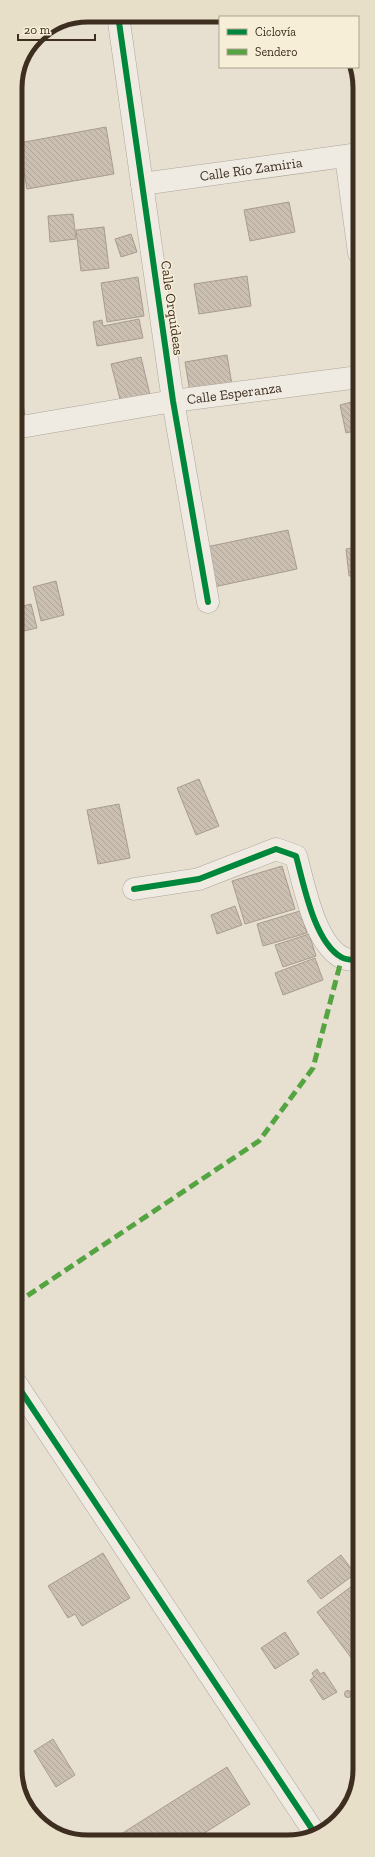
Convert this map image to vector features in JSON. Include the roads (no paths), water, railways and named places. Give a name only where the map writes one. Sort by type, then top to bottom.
[{"type":"street","name":"Calle Orquídeas","points":[[119,22],[173,402],[208,602]]},
{"type":"street","name":"Calle Río Zamiria","points":[[142,184],[353,155]]},
{"type":"street","name":"Calle Esperanza","points":[[22,427],[173,402],[353,378]]},
{"type":"street","points":[[134,889],[199,878],[276,849],[296,856],[312,914],[324,939],[342,958],[353,960]]},
{"type":"street","points":[[22,1391],[312,1829]]}]
